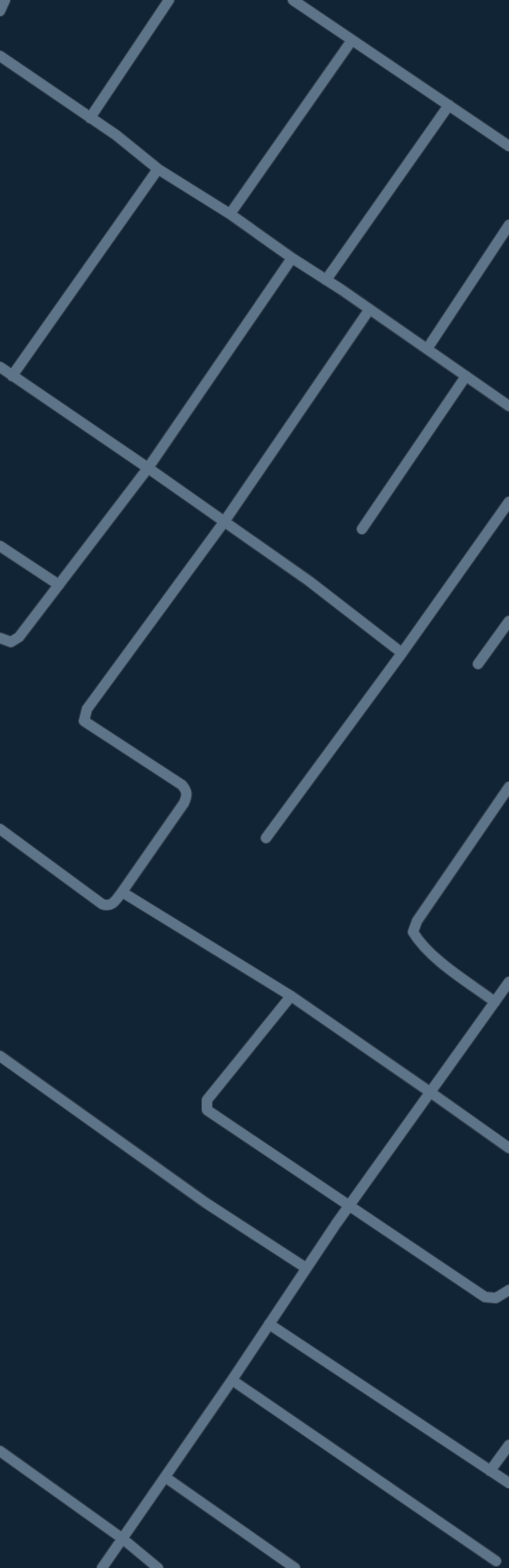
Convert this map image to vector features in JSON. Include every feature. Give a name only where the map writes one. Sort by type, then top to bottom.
[{"type":"street","points":[[0,11],[5,0]]},
{"type":"street","points":[[90,118],[169,0]]},
{"type":"street","points":[[293,0],[509,146]]},
{"type":"street","points":[[230,214],[352,40]]},
{"type":"street","points":[[0,56],[116,135],[158,169],[230,214],[509,406]]},
{"type":"street","points":[[326,280],[449,105]]},
{"type":"street","points":[[12,376],[158,169]]},
{"type":"street","points":[[427,349],[509,225]]},
{"type":"street","points":[[0,638],[11,642],[19,637],[59,585],[148,468],[292,258]]},
{"type":"street","points":[[0,829],[102,904],[106,906],[112,904],[122,892],[184,803],[187,795],[186,789],[84,721],[84,715],[224,522],[369,310]]},
{"type":"street","points":[[0,367],[310,581],[402,653]]},
{"type":"street","points":[[362,528],[466,376]]},
{"type":"street","points":[[266,838],[402,653],[509,502]]},
{"type":"street","points":[[0,546],[59,585]]},
{"type":"street","points":[[478,664],[509,621]]},
{"type":"street","points":[[495,1002],[431,955],[419,942],[413,932],[417,921],[509,787]]},
{"type":"street","points":[[122,892],[291,996],[509,1148]]},
{"type":"street","points":[[102,1568],[232,1380],[348,1206],[509,982]]},
{"type":"street","points":[[291,996],[207,1100],[207,1110],[485,1297],[496,1298],[509,1290]]},
{"type":"street","points":[[0,1056],[206,1204],[306,1268]]},
{"type":"street","points":[[269,1324],[509,1483]]},
{"type":"street","points":[[232,1380],[496,1561]]},
{"type":"street","points":[[490,1471],[509,1445]]},
{"type":"street","points":[[0,1451],[123,1539],[158,1568]]},
{"type":"street","points":[[165,1477],[295,1568]]}]
